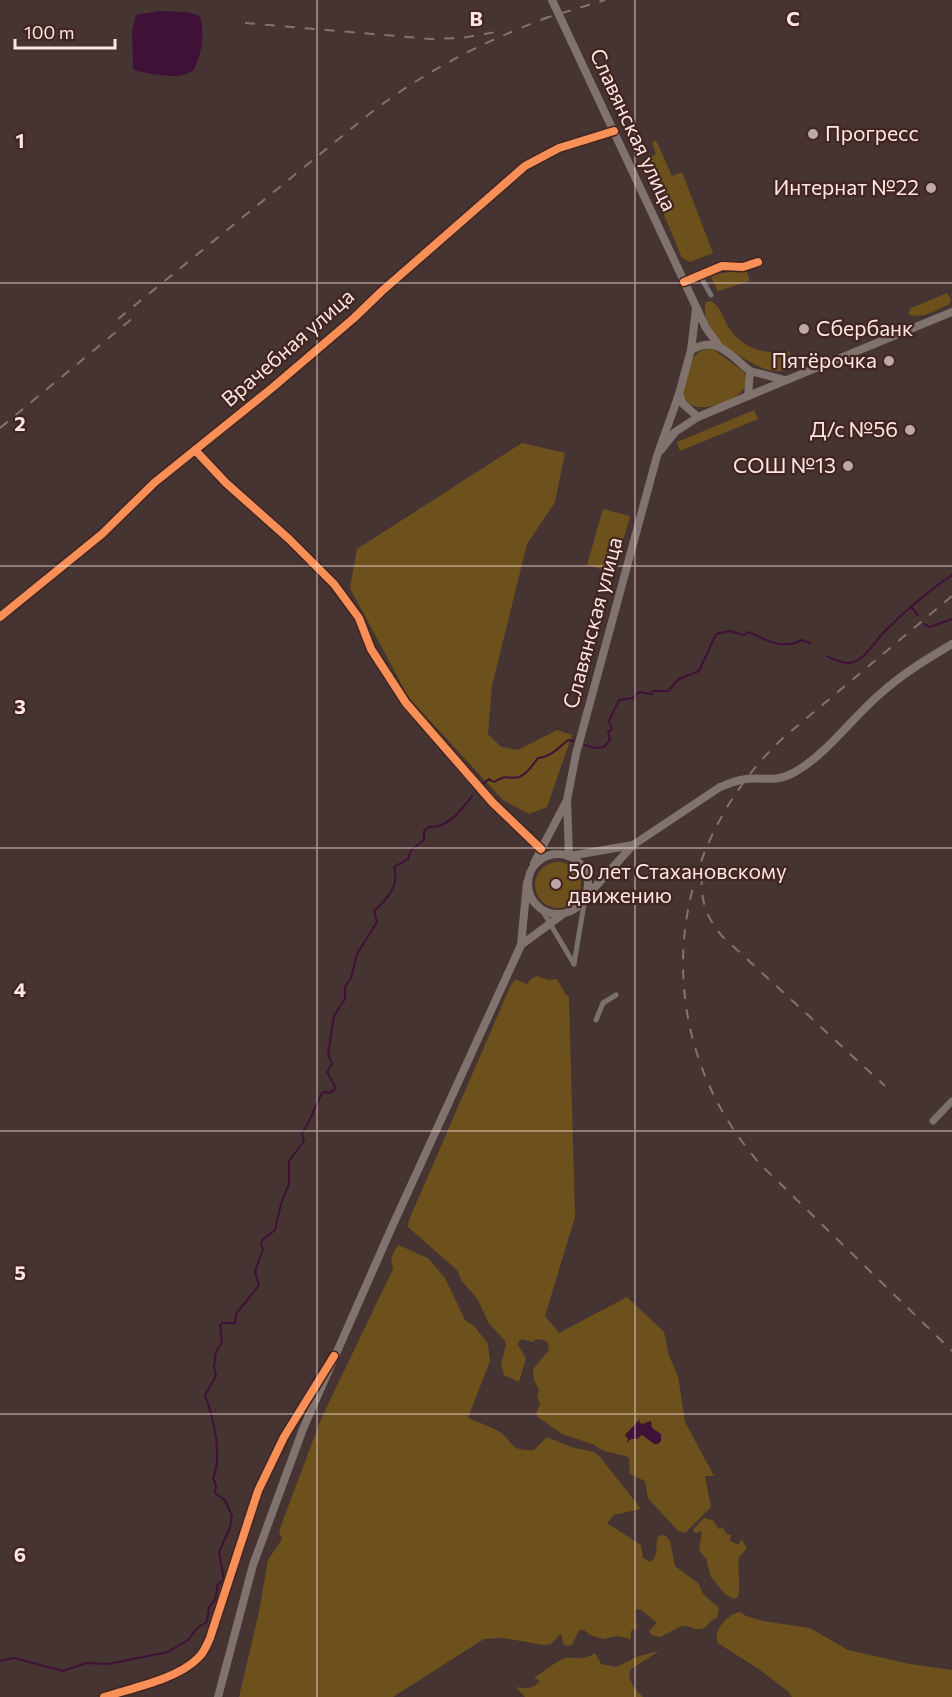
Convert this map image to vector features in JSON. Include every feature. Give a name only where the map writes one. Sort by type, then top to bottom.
[{"type":"main road","name":"Славянская улица","points":[[552,0],[696,308],[718,346]]},
{"type":"main road","points":[[696,308],[691,350],[679,394],[683,404],[698,417]]},
{"type":"main road","points":[[657,456],[675,432],[698,417],[952,312]]},
{"type":"main road","points":[[691,350],[706,344],[718,346],[750,371],[785,380]]},
{"type":"main road","points":[[748,396],[750,371]]},
{"type":"main road","name":"Славянская улица","points":[[569,856],[567,801],[576,754],[657,456],[679,394]]},
{"type":"main road","points":[[521,945],[563,914],[577,908],[633,845],[732,782],[747,778],[774,780],[796,771],[824,749],[880,693],[922,661],[952,644]]},
{"type":"main road","name":"Славянская улица","points":[[531,870],[567,801]]},
{"type":"main road","points":[[218,1697],[236,1624],[257,1555],[292,1458],[334,1356],[521,945],[527,883],[531,870],[546,856],[556,854],[569,856],[633,845]]},
{"type":"main road","points":[[569,856],[579,862],[587,874],[588,884],[585,898]]},
{"type":"main road","points":[[527,883],[532,902],[542,910],[563,914]]},
{"type":"street","name":"Врачебная улица","points":[[0,617],[102,534],[154,483],[354,318],[525,166],[560,148],[614,131]]},
{"type":"street","points":[[684,282],[722,266],[743,267],[758,262]]},
{"type":"street","points":[[699,274],[711,296]]},
{"type":"street","points":[[195,450],[226,483],[289,539],[334,584],[359,618],[371,649],[406,703],[493,803],[541,849]]},
{"type":"street","points":[[542,910],[574,964],[585,898]]},
{"type":"street","points":[[596,1020],[603,1003],[616,995]]},
{"type":"street","points":[[933,1121],[952,1101]]},
{"type":"street","points":[[104,1697],[155,1681],[185,1668],[201,1656],[210,1638],[258,1491],[284,1437],[334,1356]]},
{"type":"shaded area","points":[[159,11],[187,12],[200,16],[202,44],[193,71],[175,76],[133,69],[132,31],[136,15]]},
{"type":"shaded area","points":[[656,140],[672,176],[682,172],[713,253],[690,262],[682,258],[642,162],[656,154],[652,143]]},
{"type":"shaded area","points":[[742,270],[747,272],[750,281],[718,291],[710,275]]},
{"type":"shaded area","points":[[947,293],[951,299],[950,304],[924,315],[908,314],[911,308]]},
{"type":"shaded area","points":[[711,301],[722,313],[734,335],[741,341],[763,351],[788,351],[796,362],[790,368],[775,371],[751,362],[723,346],[714,336],[706,319],[706,302]]},
{"type":"shaded area","points":[[713,349],[744,372],[745,386],[738,395],[721,404],[693,406],[686,402],[683,394],[685,381],[695,356],[700,351]]},
{"type":"shaded area","points":[[754,410],[758,419],[680,451],[677,442]]},
{"type":"shaded area","points":[[522,443],[565,453],[555,502],[527,544],[492,686],[488,734],[501,747],[518,750],[557,730],[572,735],[547,807],[529,814],[503,800],[409,698],[350,588],[357,549]]},
{"type":"shaded area","points":[[603,509],[630,516],[614,573],[587,565]]},
{"type":"shaded area","points":[[558,862],[574,869],[581,885],[574,901],[558,908],[542,901],[535,885],[542,869]]},
{"type":"shaded area","points":[[537,976],[548,980],[557,979],[569,997],[575,1217],[545,1316],[559,1333],[627,1297],[664,1332],[669,1356],[678,1376],[685,1422],[714,1476],[705,1476],[711,1507],[685,1533],[678,1531],[648,1498],[645,1481],[630,1474],[629,1458],[604,1451],[592,1444],[562,1434],[538,1417],[536,1413],[540,1405],[537,1397],[539,1390],[534,1380],[533,1369],[549,1350],[548,1343],[545,1340],[536,1339],[533,1342],[522,1339],[519,1341],[518,1345],[526,1358],[519,1382],[504,1375],[501,1364],[505,1341],[488,1322],[478,1300],[462,1281],[457,1270],[408,1227],[409,1220],[510,987],[515,979],[527,984]]},
{"type":"shaded area","points":[[398,1245],[428,1258],[445,1278],[465,1320],[475,1327],[488,1344],[490,1361],[468,1418],[503,1434],[514,1447],[519,1449],[534,1450],[547,1437],[571,1447],[594,1452],[600,1457],[641,1509],[614,1515],[607,1523],[641,1545],[643,1558],[650,1562],[656,1555],[658,1537],[666,1536],[670,1541],[675,1566],[699,1584],[703,1594],[719,1608],[717,1618],[705,1628],[682,1626],[660,1637],[652,1635],[649,1631],[657,1623],[640,1609],[635,1610],[637,1628],[631,1631],[631,1639],[617,1636],[603,1639],[579,1630],[572,1645],[566,1646],[561,1633],[551,1644],[544,1645],[503,1638],[484,1639],[393,1697],[239,1697],[259,1612],[268,1560],[282,1539],[279,1531],[321,1419],[393,1269],[391,1258]]},
{"type":"shaded area","points":[[640,1419],[639,1422],[642,1424],[651,1421],[652,1428],[661,1434],[661,1441],[658,1444],[654,1444],[642,1435],[627,1443],[628,1439],[625,1435]]},
{"type":"shaded area","points":[[704,1518],[714,1521],[718,1529],[723,1527],[726,1534],[731,1535],[730,1541],[739,1545],[741,1539],[747,1548],[739,1557],[739,1593],[734,1599],[726,1595],[711,1577],[706,1559],[699,1550],[702,1531],[695,1533],[693,1530]]},
{"type":"shaded area","points":[[740,1612],[763,1621],[810,1628],[848,1650],[910,1664],[952,1670],[952,1697],[792,1697],[789,1692],[760,1670],[718,1643],[719,1628],[731,1616]]},
{"type":"shaded area","points":[[659,1651],[631,1669],[629,1677],[634,1688],[643,1697],[525,1697],[516,1687],[535,1686],[540,1681],[534,1678],[563,1659],[585,1658],[595,1653],[601,1664],[617,1667],[636,1657]]},
{"type":"waterway","points":[[827,656],[847,663],[860,659],[900,617],[952,575]]},
{"type":"waterway","points":[[912,608],[918,615]]},
{"type":"waterway","points":[[924,624],[930,627],[952,619]]},
{"type":"waterway","points":[[585,745],[595,748],[604,747],[610,740],[608,732],[612,729],[609,721],[619,700],[633,698],[639,692],[652,694],[653,691],[668,691],[679,679],[699,671],[716,634],[730,631],[744,635],[749,632],[775,643],[788,644],[802,640],[810,643]]},
{"type":"waterway","points":[[483,784],[489,779],[494,782],[505,777],[522,776],[538,758],[551,754],[568,740],[573,741]]},
{"type":"waterway","points":[[0,1661],[14,1658],[63,1671],[86,1663],[108,1664],[168,1652],[188,1640],[197,1628],[207,1622],[209,1607],[215,1600],[218,1584],[224,1580],[219,1552],[230,1527],[232,1516],[225,1500],[215,1493],[216,1485],[213,1478],[216,1469],[217,1447],[214,1425],[205,1395],[216,1376],[214,1367],[216,1352],[222,1342],[220,1326],[222,1323],[235,1323],[236,1314],[259,1285],[255,1272],[263,1249],[261,1244],[262,1240],[275,1230],[281,1204],[289,1184],[289,1161],[304,1141],[302,1133],[323,1092],[330,1093],[336,1088],[327,1072],[332,1064],[328,1054],[334,1016],[345,999],[345,987],[351,978],[357,954],[377,922],[374,911],[388,897],[394,886],[394,867],[408,859],[411,850],[424,840],[424,831],[429,827],[443,825],[459,812],[472,796]]},
{"type":"railway","points":[[542,19],[605,0]]},
{"type":"railway","points":[[118,319],[389,99],[432,71],[478,47],[549,17]]},
{"type":"railway","points":[[245,23],[431,39],[461,38],[496,32]]},
{"type":"railway","points":[[0,428],[134,317]]},
{"type":"railway","points":[[952,596],[783,738],[742,784],[712,836],[692,891],[684,947],[686,1005],[699,1061],[724,1115],[761,1165],[952,1351]]},
{"type":"railway","points":[[702,875],[705,908],[722,936],[885,1086]]},
{"type":"cycle path","points":[[0,617],[102,534],[154,483],[272,388],[354,318],[525,166],[559,148],[614,131]]},
{"type":"cycle path","points":[[684,282],[722,266],[743,267],[758,262]]},
{"type":"cycle path","points":[[195,450],[226,483],[289,539],[334,584],[359,618],[371,649],[406,703],[493,803],[541,849]]},
{"type":"cycle path","points":[[104,1697],[179,1672],[204,1651],[258,1491],[284,1437],[334,1356]]},
{"type":"place","name":"Прогресс","points":[[813,134]]},
{"type":"place","name":"Интернат №22","points":[[931,188]]},
{"type":"place","name":"Сбербанк","points":[[804,329]]},
{"type":"place","name":"Пятёрочка","points":[[889,361]]},
{"type":"place","name":"Д/с №56","points":[[910,430]]},
{"type":"place","name":"СОШ №13","points":[[848,466]]},
{"type":"place","name":"50 лет Стахановскому движению","points":[[556,884]]}]
